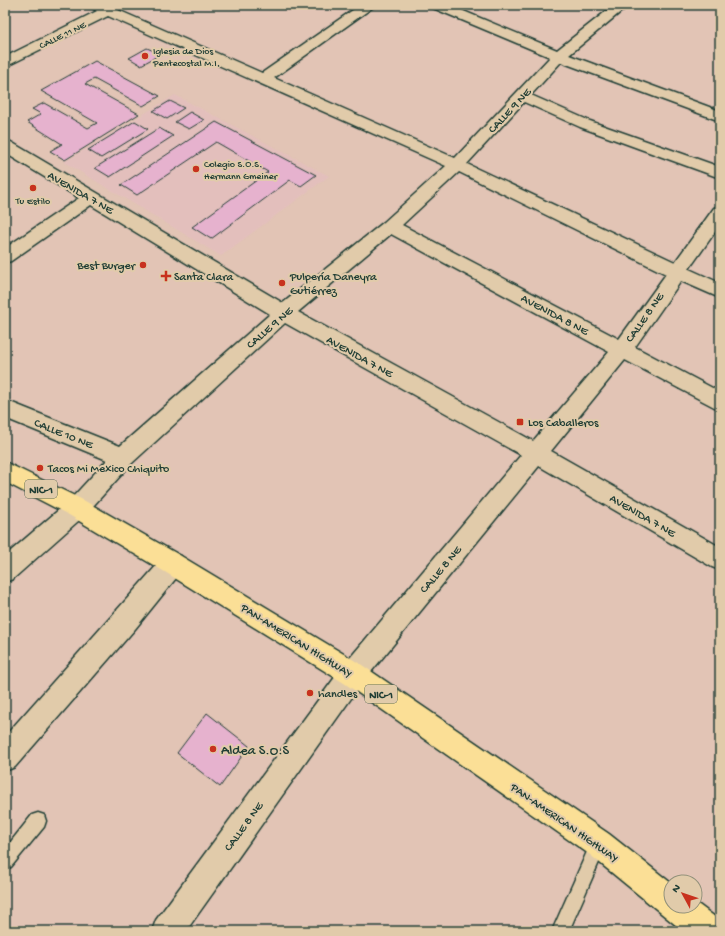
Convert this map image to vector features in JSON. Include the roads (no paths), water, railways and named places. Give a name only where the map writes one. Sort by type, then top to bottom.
[{"type":"highway","name":"PAN-AMERICAN HIGHWAY","points":[[5,471],[77,508],[173,564],[353,674],[599,844],[663,896]]},
{"type":"highway","points":[[686,914],[708,931]]},
{"type":"street","points":[[262,80],[368,5]]},
{"type":"street","points":[[438,5],[559,56],[720,116]]},
{"type":"street","name":"CALLE 9 NE","points":[[6,568],[77,508],[124,457],[284,313],[390,226],[457,165],[559,56],[622,5]]},
{"type":"street","points":[[107,7],[262,80],[457,165],[677,272],[720,291]]},
{"type":"street","name":"CALLE 11 NE","points":[[5,63],[107,7]]},
{"type":"street","points":[[5,45],[21,54]]},
{"type":"street","points":[[522,96],[585,124],[720,173]]},
{"type":"street","name":"AVENIDA 7 NE","points":[[5,146],[284,313],[536,453],[720,559]]},
{"type":"street","points":[[5,257],[90,198]]},
{"type":"street","name":"CALLE 8 NE","points":[[167,931],[353,674],[622,350],[720,212]]},
{"type":"street","name":"AVENIDA 8 NE","points":[[390,226],[720,402]]},
{"type":"street","name":"CALLE 10 NE","points":[[5,409],[124,457]]},
{"type":"street","points":[[5,757],[121,626],[173,564]]},
{"type":"lane","points":[[5,861],[38,821]]},
{"type":"lane","points":[[560,931],[599,844]]},
{"type":"place","name":"Iglesia de Dios Pentecostal M.I.","points":[[145,56]]},
{"type":"place","name":"Colegio S.O.S. Hermann Gmeiner","points":[[196,169]]},
{"type":"place","name":"Tu Estilo","points":[[33,188]]},
{"type":"place","name":"Best Burger","points":[[143,265]]},
{"type":"place","name":"Santa Clara","points":[[166,276]]},
{"type":"place","name":"Pulpería Daneyra Gutiérrez","points":[[282,283]]},
{"type":"place","name":"Los Caballeros","points":[[520,422]]},
{"type":"place","name":"Tacos Mi Mexico Chiquito","points":[[40,468]]},
{"type":"place","name":"handles","points":[[310,693]]},
{"type":"place","name":"Aldea S.O.S","points":[[213,749]]}]
